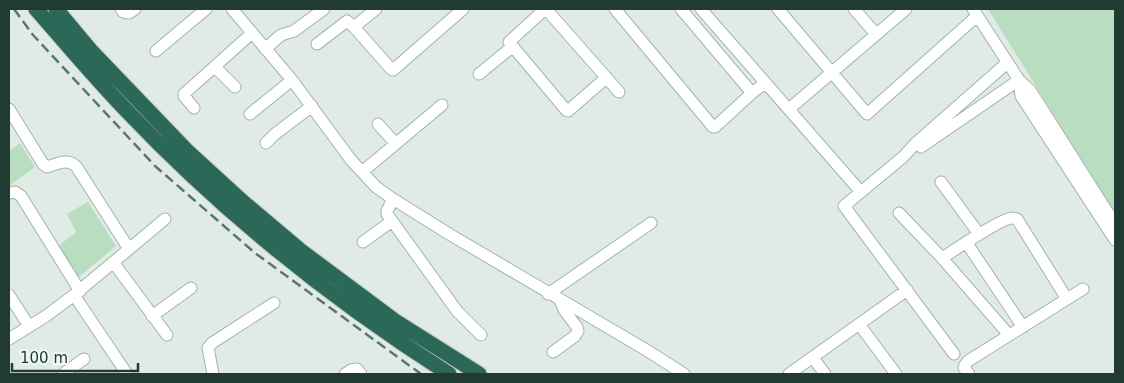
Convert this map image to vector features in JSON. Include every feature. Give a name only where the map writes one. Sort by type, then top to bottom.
[{"type":"highway","points":[[36,9],[127,111],[210,191],[296,265],[402,344],[449,374]]},
{"type":"highway","points":[[56,9],[92,52],[186,150],[244,202],[301,251],[395,321],[478,374]]},
{"type":"street","points":[[120,9],[123,12],[129,13],[135,9]]},
{"type":"street","points":[[156,51],[206,9]]},
{"type":"street","points":[[232,9],[292,80],[351,160],[376,187],[392,199],[548,294],[648,351],[684,374]]},
{"type":"street","points":[[265,49],[281,35],[294,31],[324,9]]},
{"type":"street","points":[[354,28],[376,9]]},
{"type":"street","points":[[317,44],[347,21],[393,70],[463,9]]},
{"type":"street","points":[[606,78],[567,111],[509,42],[546,9],[619,92]]},
{"type":"street","points":[[615,9],[713,127],[765,83]]},
{"type":"street","points":[[681,9],[752,93]]},
{"type":"street","points":[[701,9],[861,192]]},
{"type":"street","points":[[778,9],[867,114],[975,12],[1007,63],[1019,80],[1030,90],[1115,224]]},
{"type":"street","points":[[854,9],[876,34]]},
{"type":"street","points":[[789,109],[906,9]]},
{"type":"street","points":[[194,108],[184,94],[252,34]]},
{"type":"street","points":[[480,74],[512,47]]},
{"type":"street","points":[[904,157],[916,143],[1007,63]]},
{"type":"street","points":[[215,67],[235,87]]},
{"type":"street","points":[[250,114],[292,80]]},
{"type":"street","points":[[954,354],[844,208],[845,205],[904,157],[1019,80]]},
{"type":"street","points":[[1019,80],[1021,96],[1115,240]]},
{"type":"street","points":[[362,172],[442,105]]},
{"type":"street","points":[[266,143],[312,106]]},
{"type":"street","points":[[9,109],[43,164],[48,167],[67,161],[76,166],[129,249]]},
{"type":"street","points":[[378,124],[396,144]]},
{"type":"street","points":[[941,182],[979,234]]},
{"type":"street","points":[[9,193],[15,192],[22,196],[77,293],[127,374]]},
{"type":"street","points":[[392,199],[387,214],[457,311],[481,335]]},
{"type":"street","points":[[899,213],[942,258],[1009,335]]},
{"type":"street","points":[[942,258],[979,234],[1007,219],[1013,218],[1016,219],[1067,299]]},
{"type":"street","points":[[9,339],[46,316],[77,293],[165,219]]},
{"type":"street","points":[[363,242],[392,220]]},
{"type":"street","points":[[548,294],[651,223]]},
{"type":"street","points":[[966,242],[1023,327]]},
{"type":"street","points":[[114,262],[167,335]]},
{"type":"street","points":[[152,316],[191,288]]},
{"type":"street","points":[[969,374],[964,368],[968,361],[1083,289]]},
{"type":"street","points":[[789,374],[907,290]]},
{"type":"street","points":[[9,296],[29,326]]},
{"type":"street","points":[[553,352],[578,331],[564,310],[560,300]]},
{"type":"street","points":[[213,374],[208,348],[212,343],[274,303]]},
{"type":"street","points":[[859,324],[896,374]]},
{"type":"street","points":[[812,358],[824,374]]},
{"type":"street","points":[[63,374],[84,359]]},
{"type":"street","points":[[345,374],[357,369],[361,374]]},
{"type":"green space","points":[[988,9],[1115,9],[1115,213]]},
{"type":"green space","points":[[20,143],[35,167],[9,186],[9,151]]},
{"type":"green space","points":[[88,202],[116,246],[75,280],[56,248],[76,232],[67,214]]},
{"type":"railway","points":[[14,9],[33,35],[155,166],[255,253],[421,374]]}]
